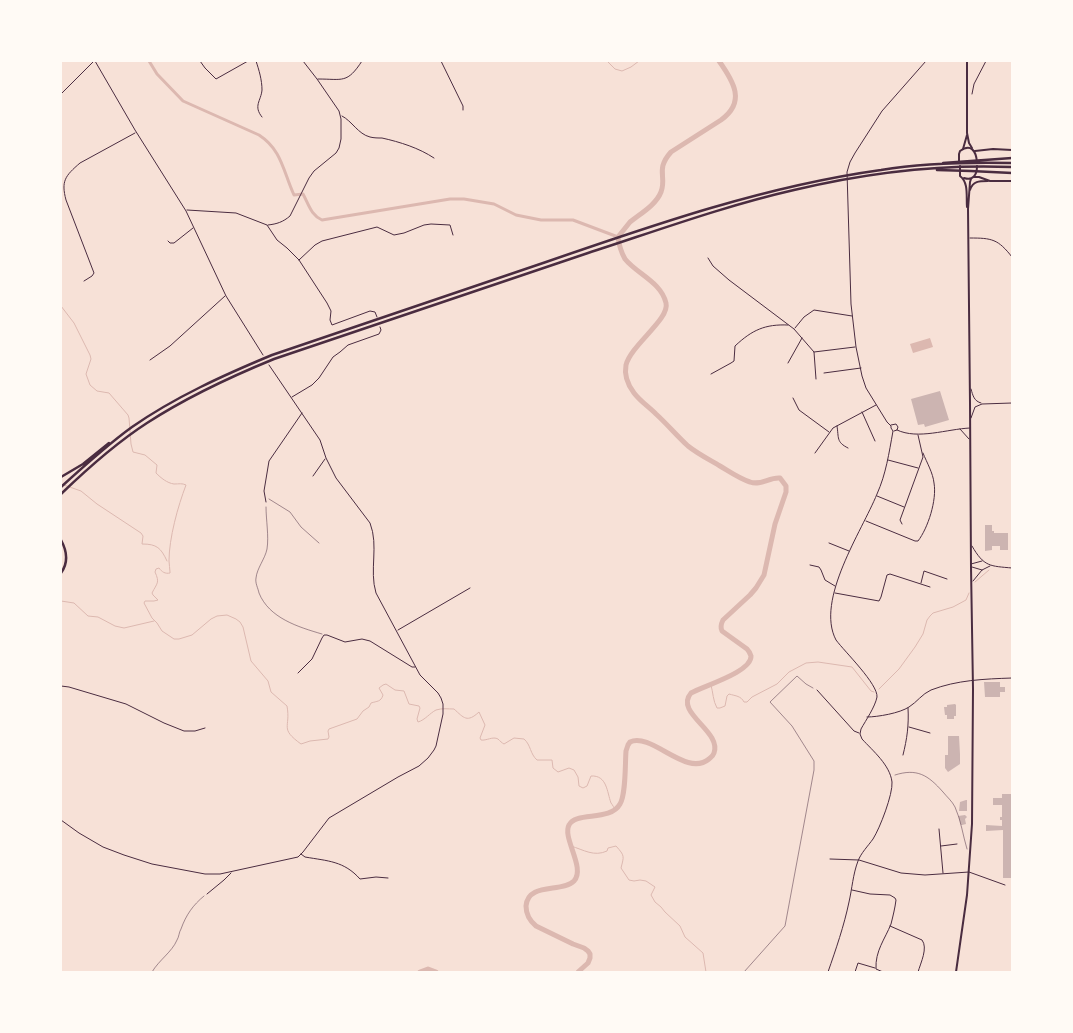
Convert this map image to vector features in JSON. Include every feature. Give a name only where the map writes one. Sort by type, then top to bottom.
[{"type":"highway","points":[[61,494],[105,454],[138,429],[214,385],[274,359],[738,205],[793,190],[853,174],[950,162],[1012,158]]},
{"type":"highway","points":[[984,161],[1012,163]]},
{"type":"highway","points":[[61,487],[100,452],[137,424],[212,381],[272,354],[643,229],[792,186],[840,178],[928,170],[1012,167]]},
{"type":"highway","points":[[950,169],[1012,173]]},
{"type":"highway","points":[[61,477],[77,468],[117,439]]},
{"type":"highway","points":[[61,540],[67,559],[61,573]]},
{"type":"main road","points":[[967,61],[968,133],[972,149]]},
{"type":"main road","points":[[968,133],[963,149],[959,154],[960,176],[964,178],[966,185],[968,209]]},
{"type":"main road","points":[[963,149],[967,148],[975,151],[993,149],[1012,150]]},
{"type":"main road","points":[[956,972],[969,872],[972,824],[973,679],[968,209],[970,182],[977,170],[975,151]]},
{"type":"main road","points":[[964,178],[979,177],[990,181]]},
{"type":"main road","points":[[969,193],[975,183],[980,181],[1012,181]]},
{"type":"street","points":[[61,94],[95,61],[136,133],[186,211],[226,296],[263,355]]},
{"type":"street","points":[[200,61],[216,79],[248,61]]},
{"type":"street","points":[[256,61],[262,92],[257,108],[258,113],[262,117]]},
{"type":"street","points":[[303,61],[341,116],[348,120],[362,134],[409,146],[434,158]]},
{"type":"street","points":[[317,79],[344,79],[354,73],[362,61]]},
{"type":"street","points":[[441,61],[463,106],[463,110]]},
{"type":"street","points":[[828,972],[837,947],[858,860],[880,827],[892,790],[891,777],[885,765],[862,739],[860,734],[876,701],[877,694],[871,681],[833,635],[831,617],[836,586],[849,552],[884,477],[893,431],[866,388],[856,346],[852,316],[848,168],[882,111],[926,61]]},
{"type":"street","points":[[972,94],[974,84],[986,61]]},
{"type":"street","points":[[186,211],[236,213],[268,225],[288,218],[312,174],[332,157],[339,148],[341,116]]},
{"type":"street","points":[[84,281],[92,276],[94,270],[66,200],[63,189],[64,183],[73,169],[80,163],[136,133]]},
{"type":"street","points":[[409,146],[411,141]]},
{"type":"street","points":[[268,225],[277,240],[298,260],[328,303],[331,311],[331,324],[334,326],[370,312],[375,312],[377,317]]},
{"type":"street","points":[[298,260],[322,241],[377,227],[394,235],[424,225],[450,225],[452,235]]},
{"type":"street","points":[[168,241],[174,243],[194,227]]},
{"type":"street","points":[[968,238],[994,240],[1012,257]]},
{"type":"street","points":[[708,258],[713,266],[729,280],[794,329],[814,352],[816,379]]},
{"type":"street","points":[[150,360],[170,346],[226,296]]},
{"type":"street","points":[[794,329],[804,317],[814,310],[852,316]]},
{"type":"street","points":[[711,374],[734,361],[735,346],[751,333],[759,328],[788,325]]},
{"type":"street","points":[[292,397],[312,385],[334,356],[348,345],[379,334],[380,327]]},
{"type":"street","points":[[788,363],[802,338]]},
{"type":"street","points":[[814,352],[856,346]]},
{"type":"street","points":[[61,820],[97,844],[124,855],[152,864],[189,872],[220,874],[295,858],[301,854],[329,818],[398,776],[419,766],[428,758],[436,746],[443,711],[441,698],[420,675],[376,593],[374,585],[374,531],[336,478],[320,440],[269,365]]},
{"type":"street","points":[[824,372],[861,368]]},
{"type":"street","points":[[970,388],[974,398],[982,404]]},
{"type":"street","points":[[793,398],[799,410],[829,432]]},
{"type":"street","points":[[970,404],[978,402]]},
{"type":"street","points":[[970,419],[974,408],[982,404],[1012,403]]},
{"type":"street","points":[[970,404],[977,406]]},
{"type":"street","points":[[815,453],[829,432],[837,425],[876,405]]},
{"type":"street","points":[[862,412],[875,441]]},
{"type":"street","points":[[266,502],[264,491],[269,461],[302,413]]},
{"type":"street","points":[[891,426],[897,424],[897,430]]},
{"type":"street","points":[[837,425],[839,441],[848,448]]},
{"type":"street","points":[[960,428],[970,440]]},
{"type":"street","points":[[893,431],[897,430],[918,435],[970,428]]},
{"type":"street","points":[[864,520],[918,541],[925,529],[933,504],[934,482],[918,435]]},
{"type":"street","points":[[902,524],[900,520],[923,453]]},
{"type":"street","points":[[313,476],[326,458]]},
{"type":"street","points":[[888,460],[919,468]]},
{"type":"street","points":[[877,495],[904,507]]},
{"type":"street","points":[[829,543],[849,552]]},
{"type":"street","points":[[971,544],[977,556],[991,566],[1012,568]]},
{"type":"street","points":[[971,565],[983,561]]},
{"type":"street","points":[[810,565],[819,567],[825,580],[836,586]]},
{"type":"street","points":[[971,565],[982,570]]},
{"type":"street","points":[[971,583],[982,570],[991,566]]},
{"type":"street","points":[[921,584],[924,571],[947,579]]},
{"type":"street","points":[[834,593],[879,601],[887,575],[890,574],[930,587]]},
{"type":"street","points":[[397,630],[470,588]]},
{"type":"street","points":[[298,673],[312,659],[324,635],[330,635],[345,642],[365,639],[416,667]]},
{"type":"street","points":[[867,717],[908,708],[926,692],[937,688],[973,679],[1012,678]]},
{"type":"street","points":[[61,686],[126,704],[164,723],[184,730],[195,731],[205,728]]},
{"type":"street","points":[[817,690],[854,731],[860,734]]},
{"type":"street","points":[[903,755],[907,740],[908,708]]},
{"type":"street","points":[[908,727],[930,733]]},
{"type":"street","points":[[939,829],[943,873]]},
{"type":"street","points":[[940,846],[957,844]]},
{"type":"street","points":[[301,854],[305,857],[340,864],[360,879],[388,878]]},
{"type":"street","points":[[830,859],[858,860],[901,874],[925,875],[969,872],[1004,885]]},
{"type":"street","points":[[208,894],[232,871]]},
{"type":"street","points":[[220,874],[223,881]]},
{"type":"street","points":[[851,890],[870,894],[890,895],[896,900],[890,926],[876,960],[876,969]]},
{"type":"street","points":[[890,926],[925,942],[918,972]]},
{"type":"street","points":[[856,972],[858,963],[883,972]]},
{"type":"path","points":[[265,497],[290,512],[301,527],[319,543]]},
{"type":"path","points":[[266,502],[266,554],[255,580],[260,596],[268,608],[283,619],[296,626],[324,635]]},
{"type":"path","points":[[744,972],[785,926],[814,770],[814,761],[792,726],[770,702],[797,676],[817,690]]},
{"type":"path","points":[[891,777],[902,772],[915,772],[933,780],[950,799],[956,809],[967,852],[970,853]]},
{"type":"path","points":[[152,972],[177,940],[182,925],[192,908],[208,894]]},
{"type":"shaded area","points":[[930,338],[933,347],[913,353],[910,344]]},
{"type":"building","points":[[940,391],[949,420],[925,427],[924,424],[918,425],[911,399]]},
{"type":"building","points":[[985,525],[992,525],[994,533],[1008,533],[1008,550],[1000,550],[1000,546],[992,546],[992,550],[985,551]]},
{"type":"building","points":[[984,682],[1000,682],[1000,687],[1005,687],[1005,692],[1000,692],[1000,697],[985,697]]},
{"type":"building","points":[[955,704],[956,716],[954,716],[954,719],[947,719],[944,707]]},
{"type":"building","points":[[948,736],[959,736],[960,764],[948,772],[945,768],[945,755],[948,755]]},
{"type":"building","points":[[1002,794],[1012,794],[1012,878],[1003,878],[1003,830],[986,831],[986,825],[1002,826],[1000,817],[1002,817],[1002,805],[993,805],[993,798],[1002,798]]},
{"type":"building","points":[[967,800],[967,811],[959,811],[960,802]]},
{"type":"building","points":[[965,815],[967,817],[965,819],[966,824],[961,825],[958,816]]},
{"type":"waterway","points":[[149,61],[157,74],[183,101],[259,135],[267,141],[277,154],[294,195],[303,194],[313,212],[322,220],[450,199],[464,199],[494,204],[516,215],[541,220],[573,220],[618,237]]},
{"type":"waterway","points":[[607,61],[615,69],[622,71],[639,61]]},
{"type":"waterway","points":[[578,972],[588,963],[590,958],[588,951],[536,926],[530,920],[527,912],[528,899],[539,891],[562,887],[574,881],[577,869],[569,837],[569,825],[579,818],[609,813],[620,804],[624,786],[626,751],[630,742],[648,743],[690,763],[700,763],[713,755],[715,745],[706,730],[693,715],[687,700],[691,693],[736,673],[749,662],[751,656],[747,649],[722,631],[721,624],[750,595],[764,575],[775,524],[786,492],[786,486],[780,478],[758,483],[750,482],[692,449],[636,396],[626,376],[626,365],[629,357],[662,317],[666,309],[666,303],[659,289],[625,259],[618,237],[630,222],[659,197],[663,182],[662,168],[671,152],[729,113],[733,106],[735,92],[733,84],[719,61]]},
{"type":"waterway","points":[[61,306],[74,323],[90,355],[91,359],[86,374],[90,385],[97,391],[109,393],[128,415],[133,452],[145,455],[157,465],[156,473],[164,480],[174,484],[186,485],[172,532],[169,552],[170,573],[164,572],[159,568],[156,569],[157,583],[152,593],[158,600],[145,601],[144,603],[162,631],[174,639],[179,639],[192,635],[217,616],[227,615],[240,622],[243,627],[251,661],[268,681],[271,692],[287,706],[288,731],[301,744],[328,739],[329,729],[357,719],[371,703],[381,699],[383,695],[379,688],[386,684],[395,690],[404,691],[409,704],[419,706],[418,722],[436,710],[441,709],[454,709],[466,718],[479,712],[485,725],[481,740],[496,738],[504,744],[514,738],[524,739],[537,760],[552,760],[553,768],[558,772],[569,768],[574,770],[578,777],[579,786],[583,788],[587,786],[591,776],[600,778],[606,785],[615,810]]},
{"type":"waterway","points":[[61,484],[81,491],[141,533],[143,536],[142,544],[158,548],[167,561]]},
{"type":"waterway","points":[[975,582],[989,570]]},
{"type":"waterway","points":[[879,689],[899,669],[915,647],[923,634],[930,616],[933,613],[953,607],[966,600],[969,593]]},
{"type":"waterway","points":[[61,601],[74,603],[88,616],[98,617],[115,626],[124,628],[154,621]]},
{"type":"waterway","points":[[711,685],[717,708],[720,708],[725,706],[729,694],[738,696],[744,702],[747,702],[752,697],[777,684],[789,672],[806,663],[818,662],[852,667],[871,691],[874,692]]},
{"type":"waterway","points":[[571,846],[598,853],[616,846],[623,856],[621,868],[629,880],[646,881],[655,887],[651,895],[655,902],[680,926],[685,937],[703,953],[706,972]]},
{"type":"waterway","points":[[420,972],[428,969],[436,972]]}]
